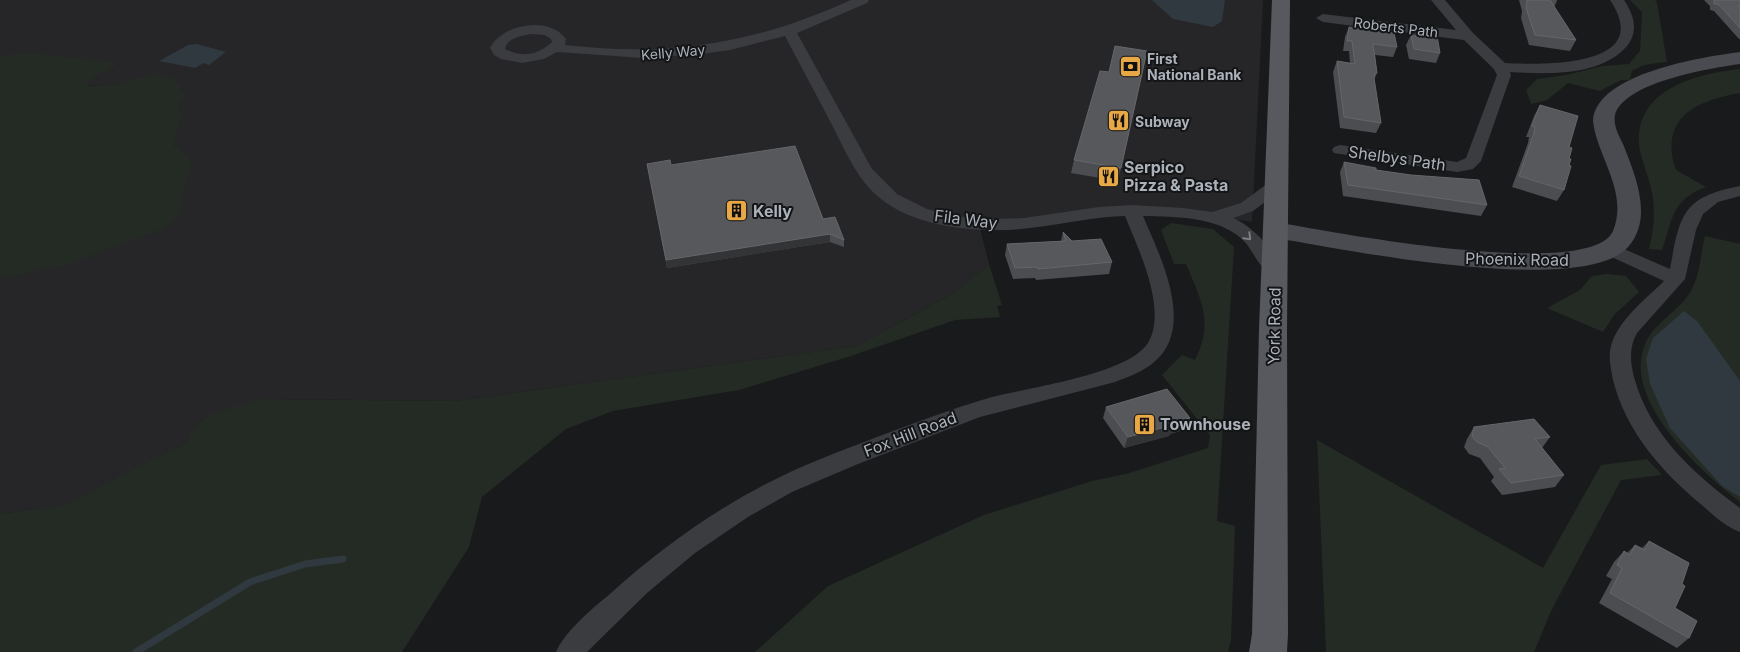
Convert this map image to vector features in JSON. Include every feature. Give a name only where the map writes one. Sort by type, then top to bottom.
[{"type":"main road","name":"York Road","points":[[1268,652],[1270,634],[1281,0]]},
{"type":"street","name":"Kelly Way","points":[[555,48],[614,55],[675,52],[736,44],[789,31],[862,0]]},
{"type":"street","name":"Roberts Path","points":[[1438,0],[1468,36],[1502,67]]},
{"type":"street","points":[[1502,67],[1560,67],[1592,62],[1606,57],[1622,44],[1627,35],[1625,11],[1617,0]]},
{"type":"street","name":"Roberts Path","points":[[1323,18],[1468,36]]},
{"type":"street","name":"Fila Way","points":[[789,31],[865,171],[881,189],[904,206],[954,221],[991,224],[1023,223],[1109,211],[1132,210],[1210,218],[1234,226],[1247,234],[1275,270]]},
{"type":"street","points":[[1676,279],[1611,250],[1618,244],[1627,229],[1629,209],[1627,187],[1605,129],[1605,114],[1610,104],[1620,94],[1643,82],[1685,68],[1740,58]]},
{"type":"street","name":"Shelbys Path","points":[[1340,150],[1428,164],[1457,167],[1467,165],[1472,160],[1500,88],[1504,75],[1502,67]]},
{"type":"street","name":"Fila Way","points":[[1210,218],[1233,214],[1251,207],[1277,185]]},
{"type":"street","points":[[1740,191],[1724,193],[1697,208],[1688,222],[1676,279],[1630,328],[1621,345],[1620,366],[1624,387],[1636,414],[1656,446],[1685,477],[1740,522]]},
{"type":"street","name":"Fox Hill Road","points":[[570,652],[634,586],[707,530],[768,494],[820,469],[979,408],[1111,376],[1135,366],[1149,357],[1158,346],[1166,318],[1162,293],[1132,210]]},
{"type":"street","name":"Phoenix Road","points":[[1276,230],[1394,250],[1502,262],[1578,259],[1611,250]]},
{"type":"shaded area","points":[[0,0],[1263,0],[1252,222],[1205,215],[1160,212],[979,225],[989,264],[949,296],[856,346],[455,401],[268,399],[68,505],[0,514],[0,245],[160,83],[0,89]]},
{"type":"shaded area","points":[[1152,0],[1225,0],[1222,21],[1213,27],[1173,19]]},
{"type":"shaded area","points":[[1630,0],[1655,0],[1657,3],[1667,62],[1640,67],[1632,71],[1630,80],[1621,80],[1600,91],[1568,83],[1547,100],[1531,104],[1526,90],[1537,79],[1566,75],[1603,66],[1629,64],[1640,51],[1642,12]]},
{"type":"shaded area","points":[[197,44],[226,52],[209,65],[204,63],[195,68],[159,61],[188,45]]},
{"type":"shaded area","points":[[28,53],[115,62],[115,66],[88,80],[88,86],[120,84],[153,74],[174,79],[185,95],[178,105],[183,118],[179,123],[173,146],[185,153],[192,166],[184,185],[180,216],[160,230],[63,266],[35,269],[22,275],[0,277],[0,56]]},
{"type":"shaded area","points":[[1740,69],[1740,93],[1724,96],[1695,107],[1677,125],[1672,137],[1672,152],[1676,170],[1706,187],[1695,192],[1680,204],[1675,212],[1662,250],[1649,249],[1654,203],[1640,151],[1640,130],[1645,114],[1655,100],[1669,89],[1704,75]]},
{"type":"shaded area","points":[[1171,223],[1213,229],[1234,247],[1217,521],[1235,526],[1231,640],[1228,652],[755,652],[828,586],[984,515],[1092,481],[1126,474],[1208,448],[1210,435],[1162,375],[1182,355],[1195,360],[1204,334],[1203,311],[1186,264],[1174,264],[1161,230]]},
{"type":"shaded area","points":[[1705,236],[1740,244],[1740,502],[1705,472],[1668,432],[1654,409],[1644,386],[1641,364],[1646,342],[1650,335],[1682,303],[1695,283]]},
{"type":"shaded area","points":[[989,264],[1002,305],[997,306],[1000,317],[955,320],[851,356],[739,390],[613,411],[566,429],[482,497],[469,547],[402,652],[0,652],[0,514],[64,505],[189,441],[189,437],[196,426],[210,415],[258,399],[455,401],[856,346],[949,296]]},
{"type":"shaded area","points":[[1607,274],[1626,276],[1639,292],[1614,315],[1603,332],[1547,308],[1580,290],[1592,276]]},
{"type":"shaded area","points":[[1684,311],[1697,321],[1740,381],[1740,497],[1722,486],[1670,428],[1650,384],[1646,359],[1653,338]]},
{"type":"shaded area","points":[[1317,440],[1543,568],[1601,465],[1647,459],[1662,475],[1621,480],[1551,611],[1534,652],[1326,652]]},
{"type":"building","points":[[1527,0],[1550,0],[1576,40],[1535,35],[1526,8]]},
{"type":"building","points":[[1714,0],[1740,0],[1740,6],[1738,6],[1740,9],[1740,28],[1718,4],[1714,4]]},
{"type":"building","points":[[1349,27],[1394,33],[1397,47],[1373,44],[1377,73],[1375,73],[1374,78],[1381,123],[1344,117],[1337,61],[1355,64],[1352,41],[1347,41]]},
{"type":"building","points":[[1411,35],[1437,36],[1440,53],[1414,49]]},
{"type":"building","points":[[1115,46],[1147,51],[1121,168],[1074,160],[1100,71],[1109,72]]},
{"type":"building","points":[[1540,105],[1578,116],[1569,147],[1572,148],[1569,159],[1571,159],[1569,165],[1571,166],[1564,190],[1519,176],[1534,133],[1535,127],[1532,126]]},
{"type":"building","name":"Kelly","points":[[795,146],[823,219],[835,217],[844,240],[830,234],[666,260],[647,164],[670,160],[671,165]]},
{"type":"building","points":[[1344,162],[1376,168],[1376,170],[1411,175],[1479,180],[1487,205],[1348,185]]},
{"type":"building","points":[[1063,232],[1072,241],[1101,239],[1112,262],[1038,269],[1037,267],[1015,268],[1007,244],[1066,241]]},
{"type":"building","points":[[1167,389],[1190,418],[1172,423],[1173,425],[1128,437],[1106,407]]},
{"type":"building","points":[[1534,419],[1550,437],[1535,439],[1564,475],[1511,483],[1499,469],[1505,468],[1488,447],[1477,442],[1472,436],[1474,427]]},
{"type":"building","points":[[1649,541],[1689,563],[1682,584],[1685,586],[1675,608],[1697,621],[1689,638],[1610,593],[1622,568],[1617,565],[1624,551],[1630,555],[1635,545],[1645,550]]},
{"type":"waterway","points":[[136,652],[250,582],[305,564],[343,559]]},
{"type":"place","name":"First National Bank","points":[[1131,66]]},
{"type":"place","name":"Subway","points":[[1119,121]]},
{"type":"place","name":"Serpico Pizza & Pasta","points":[[1108,176]]},
{"type":"place","name":"Kelly","points":[[737,211]]},
{"type":"place","name":"Townhouse","points":[[1144,424]]}]
